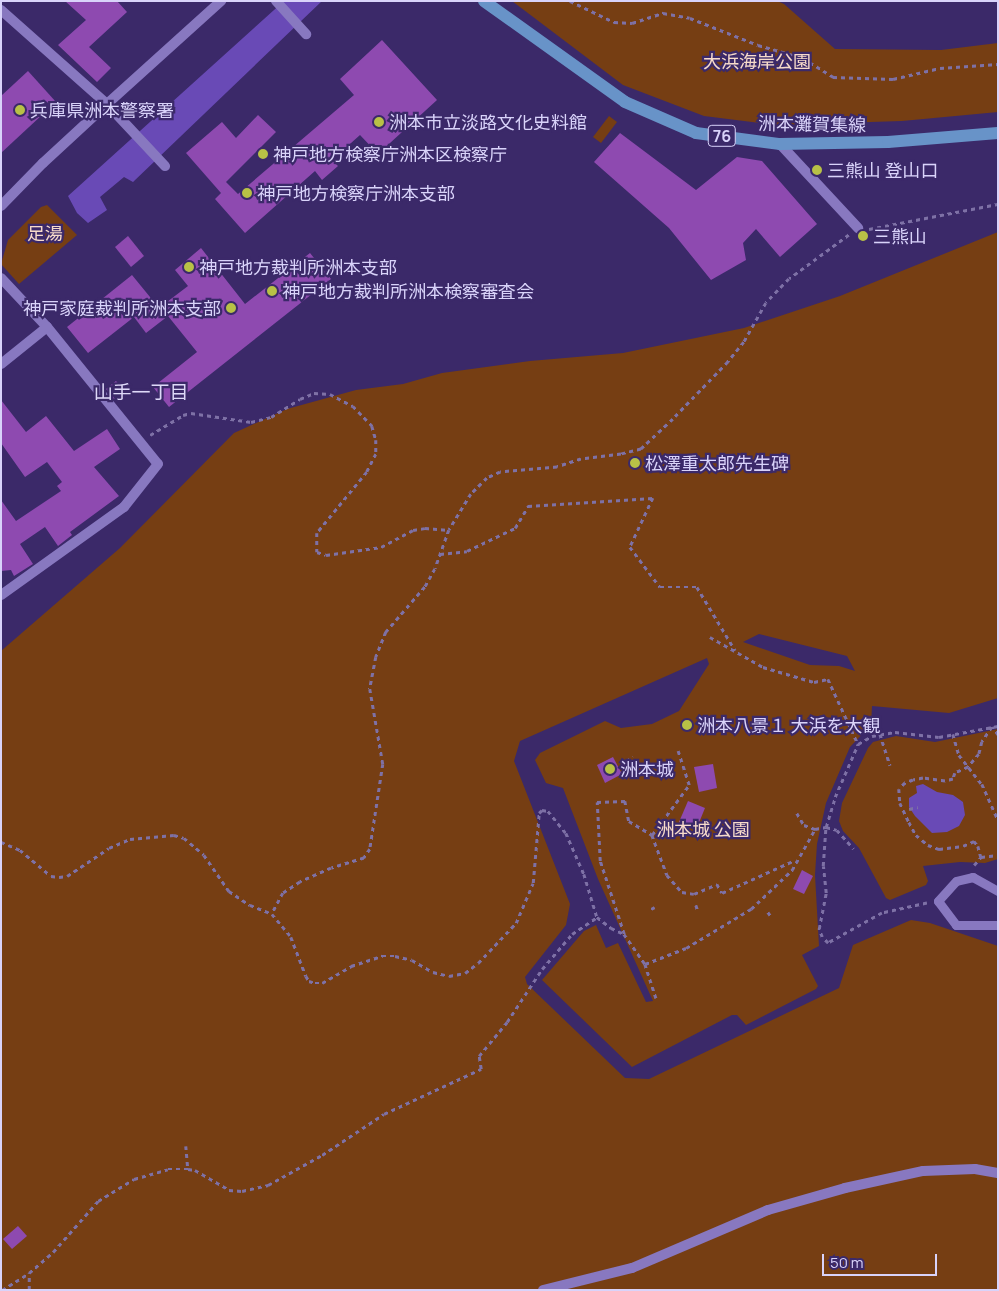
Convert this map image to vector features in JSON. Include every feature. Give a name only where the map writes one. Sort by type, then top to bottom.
[{"type":"main road","name":"洲本灘賀集線","points":[[484,1],[624,102],[696,133],[780,144],[888,142],[998,132]]},
{"type":"street","points":[[1,206],[43,163],[221,1]]},
{"type":"street","points":[[276,1],[306,34]]},
{"type":"street","points":[[1,10],[107,104],[165,166]]},
{"type":"street","points":[[780,144],[858,228]]},
{"type":"street","points":[[1,278],[46,327],[158,464],[124,507],[1,595]]},
{"type":"street","points":[[1,364],[46,327]]},
{"type":"street","points":[[543,1290],[632,1268],[768,1210],[845,1188],[923,1171],[976,1169],[998,1173]]},
{"type":"lane","points":[[998,891],[973,877],[956,881],[938,901],[956,925],[998,926]]},
{"type":"path","points":[[570,1],[614,22],[632,23],[663,13],[690,18],[758,45],[803,58],[834,77],[893,80],[940,68],[998,64]]},
{"type":"path","points":[[272,914],[283,893],[323,872],[364,858],[370,850],[383,764],[370,689],[371,673],[386,632],[425,587],[449,530],[471,494],[487,478],[500,472],[557,467],[581,459],[632,452],[650,442],[728,362],[744,342],[766,303],[790,279],[858,228],[866,230],[905,224],[998,204]]},
{"type":"path","points":[[140,442],[183,415],[191,413],[251,422],[271,417],[300,399],[314,393],[330,394],[353,406],[372,426],[376,440],[376,454],[367,472],[317,533],[317,552],[326,555],[381,547],[413,530],[425,528],[449,530]]},
{"type":"path","points":[[440,554],[467,551],[514,528],[528,506],[653,498],[630,547],[660,587],[697,587],[736,650]]},
{"type":"path","points":[[710,637],[763,667],[814,682],[828,679],[858,744]]},
{"type":"path","points":[[938,901],[882,913],[828,943],[819,929],[826,893],[823,866],[826,827],[835,798],[858,744],[872,736],[895,732],[939,737],[998,726]]},
{"type":"path","points":[[992,727],[998,736]]},
{"type":"path","points":[[978,862],[981,857],[978,846],[974,841],[963,846],[938,849],[928,845],[916,835],[900,803],[899,790],[905,783],[923,778],[945,781],[952,779],[955,773],[968,767],[979,754],[982,742],[992,727]]},
{"type":"path","points":[[880,734],[890,765]]},
{"type":"path","points":[[953,734],[959,755],[982,784],[997,818]]},
{"type":"path","points":[[652,836],[689,785],[678,751]]},
{"type":"path","points":[[626,761],[632,757]]},
{"type":"path","points":[[656,998],[645,964],[624,934],[600,860],[597,802],[625,800],[629,821],[652,836],[667,875],[682,892],[694,894],[717,884],[722,893],[796,860]]},
{"type":"path","points":[[909,810],[918,807]]},
{"type":"path","points":[[1,842],[20,850],[51,876],[59,877],[67,876],[109,848],[130,839],[174,835],[184,838],[204,855],[229,891],[250,905],[272,914],[290,937],[309,981],[322,983],[351,966],[382,956],[395,956],[412,960],[434,972],[449,976],[465,972],[478,963],[516,923],[533,883],[538,820],[542,810],[548,811],[566,833],[584,874],[597,917],[611,928],[624,934]]},
{"type":"path","points":[[797,813],[804,825],[815,829],[826,827],[837,830],[854,849]]},
{"type":"path","points":[[645,964],[686,948],[751,909],[792,870],[815,829]]},
{"type":"path","points":[[981,857],[998,855]]},
{"type":"path","points":[[696,905],[698,911]]},
{"type":"path","points":[[651,909],[655,907]]},
{"type":"path","points":[[2,1290],[29,1273],[53,1252],[98,1202],[114,1189],[134,1178],[153,1172],[188,1168],[228,1190],[242,1191],[268,1185],[322,1156],[384,1114],[482,1069],[479,1056],[507,1022],[542,969],[572,934],[597,917]]},
{"type":"path","points":[[186,1146],[188,1168]]},
{"type":"path","points":[[29,1273],[29,1290]]},
{"type":"green space","name":"大浜海岸公園","points":[[512,1],[777,1],[784,4],[835,49],[941,50],[998,43],[998,112],[902,121],[776,125],[704,116],[623,85]]},
{"type":"green space","points":[[609,116],[617,122],[601,143],[593,137]]},
{"type":"green space","name":"足湯","points":[[47,205],[77,235],[19,284],[1,264],[8,240],[41,207]]},
{"type":"green space","name":"洲本城 公園","points":[[998,232],[998,698],[949,713],[872,706],[871,725],[850,747],[826,803],[817,844],[815,875],[819,946],[802,955],[818,986],[816,989],[746,1025],[737,1015],[732,1015],[632,1067],[542,980],[584,931],[596,925],[606,948],[618,943],[646,1002],[653,1001],[598,879],[563,788],[546,783],[535,760],[540,753],[605,721],[621,728],[652,724],[679,711],[709,664],[707,658],[520,741],[514,761],[570,904],[566,925],[525,977],[527,984],[625,1078],[649,1079],[839,988],[853,945],[911,920],[930,923],[998,946],[998,1290],[1,1290],[1,651],[120,548],[234,433],[287,409],[356,390],[403,384],[442,373],[530,361],[623,353],[744,328],[840,296]],"holes":[[[759,634],[847,656],[855,671],[839,666],[810,665],[743,642]]]},
{"type":"green space","points":[[998,729],[998,859],[985,863],[960,862],[923,866],[928,881],[926,885],[890,900],[886,898],[859,848],[843,831],[839,821],[842,803],[868,748],[873,742],[896,736],[935,742]]},
{"type":"shaded area","points":[[284,1],[322,1],[133,182],[124,177],[100,197],[107,210],[88,223],[77,213],[68,196]]},
{"type":"shaded area","points":[[923,784],[937,792],[953,795],[963,802],[965,815],[959,826],[947,832],[932,833],[915,816],[909,807],[909,798],[917,793],[916,786]]},
{"type":"building","points":[[65,1],[117,1],[127,12],[89,47],[111,68],[97,82],[58,45],[86,20]]},
{"type":"building","points":[[382,40],[437,100],[378,154],[360,135],[332,160],[338,166],[322,180],[315,171],[245,233],[215,199],[221,193],[186,153],[222,122],[236,138],[258,115],[276,132],[226,182],[238,194],[354,95],[340,79]]},
{"type":"building","points":[[28,71],[56,102],[1,153],[1,96]]},
{"type":"building","points":[[620,133],[696,190],[737,157],[762,161],[817,224],[780,257],[756,229],[743,243],[746,260],[711,280],[669,228],[594,162]]},
{"type":"building","points":[[128,236],[144,256],[131,267],[115,247]]},
{"type":"building","points":[[201,248],[245,304],[310,253],[331,279],[169,407],[153,387],[197,352],[168,316],[146,333],[134,317],[88,353],[67,327],[132,275],[159,308],[188,286],[175,270]]},
{"type":"building","points":[[116,381],[124,391],[114,399],[106,389]]},
{"type":"building","points":[[1,400],[26,432],[46,416],[74,451],[107,429],[120,449],[94,467],[119,496],[70,532],[72,535],[58,546],[45,527],[20,544],[33,564],[14,576],[11,570],[1,571],[1,500],[16,521],[61,491],[57,486],[62,482],[47,462],[25,477],[1,443]]},
{"type":"building","points":[[613,757],[622,774],[605,783],[597,765]]},
{"type":"building","points":[[713,764],[717,788],[699,792],[694,767]]},
{"type":"building","points":[[688,801],[705,808],[696,830],[679,822]]},
{"type":"building","points":[[802,870],[813,876],[804,894],[793,889]]},
{"type":"building","points":[[18,1226],[27,1236],[12,1249],[3,1239]]},
{"type":"place","name":"兵庫県洲本警察署","points":[[20,110]]},
{"type":"place","name":"洲本市立淡路文化史料館","points":[[379,122]]},
{"type":"place","name":"神戸地方検察庁洲本区検察庁","points":[[263,154]]},
{"type":"place","name":"三熊山 登山口","points":[[817,170]]},
{"type":"place","name":"神戸地方検察庁洲本支部","points":[[247,193]]},
{"type":"place","name":"三熊山","points":[[863,236]]},
{"type":"place","name":"神戸地方裁判所洲本支部","points":[[189,267]]},
{"type":"place","name":"神戸地方裁判所洲本検察審査会","points":[[272,291]]},
{"type":"place","name":"神戸家庭裁判所洲本支部","points":[[231,308]]},
{"type":"place","name":"松澤重太郎先生碑","points":[[635,463]]},
{"type":"place","name":"洲本八景１ 大浜を大観","points":[[687,725]]},
{"type":"place","name":"洲本城","points":[[610,769]]},
{"type":"district","name":"山手一丁目","points":[[141,393]]}]
